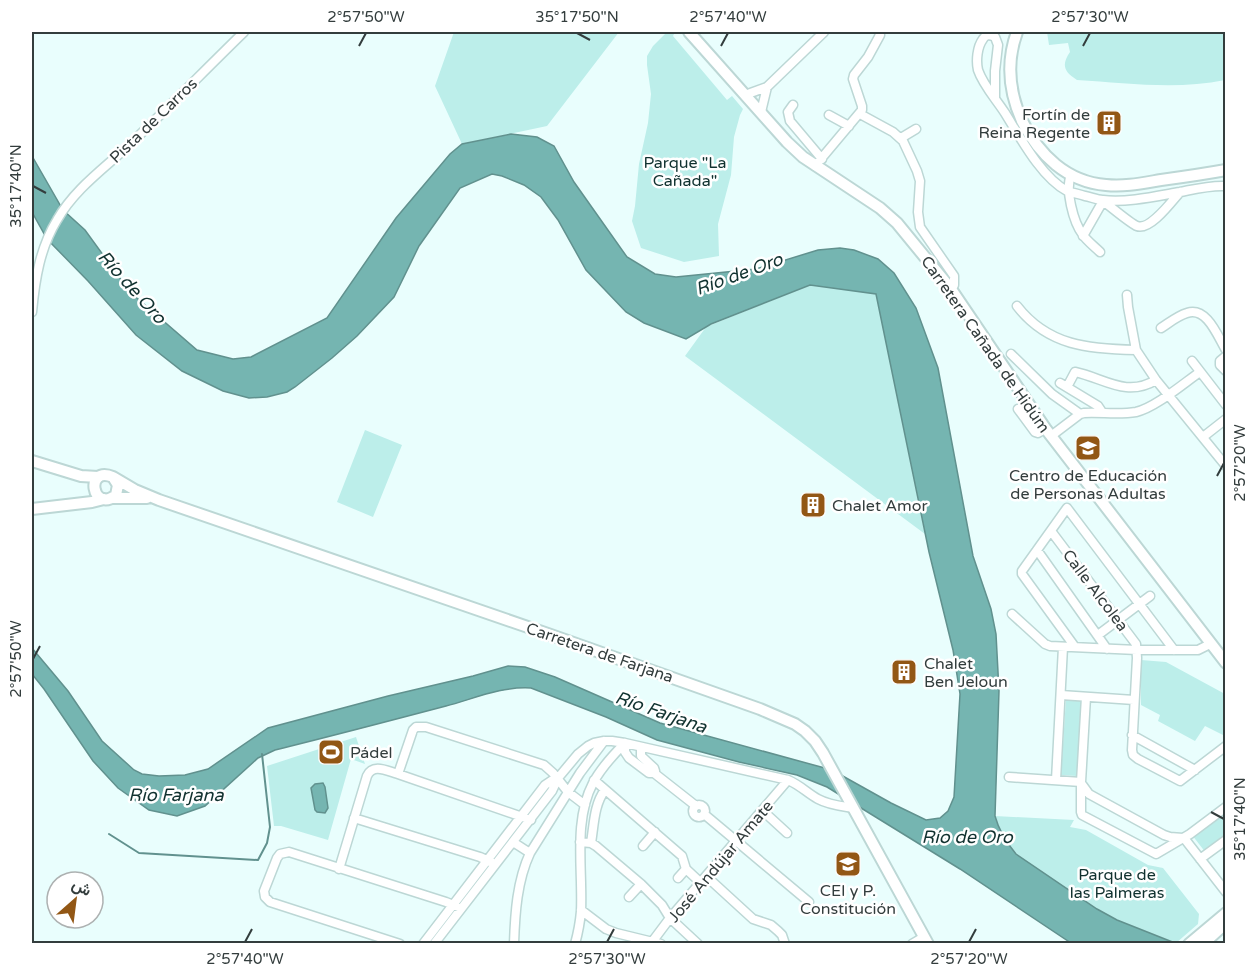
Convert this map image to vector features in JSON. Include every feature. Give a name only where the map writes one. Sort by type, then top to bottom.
[{"type":"street","name":"Pista de Carros","points":[[32,312],[35,278],[46,239],[63,210],[81,188],[127,147],[243,32]]},
{"type":"street","name":"Carretera Cañada de Hidúm","points":[[689,32],[803,157],[819,162],[897,223],[951,289],[1048,432],[1226,663]]},
{"type":"street","points":[[745,95],[767,87],[824,32]]},
{"type":"street","points":[[1016,32],[1012,47],[1010,81],[1017,109],[1039,148],[1050,161],[1071,175],[1094,183],[1118,185],[1139,184],[1226,170]]},
{"type":"street","points":[[794,105],[788,112],[790,121],[819,162],[860,114],[862,106],[853,79],[854,75],[868,57],[881,33]]},
{"type":"street","points":[[995,98],[998,45],[995,38],[987,36],[983,38],[978,50],[978,68],[981,76],[1018,136],[1033,157],[1068,191],[1103,201],[1136,199],[1226,186]]},
{"type":"street","points":[[760,112],[767,87]]},
{"type":"street","points":[[1005,114],[1017,109]]},
{"type":"street","points":[[860,114],[902,138],[908,148],[920,180],[918,204],[921,227],[954,276],[954,285],[951,289]]},
{"type":"street","points":[[830,115],[849,126]]},
{"type":"street","points":[[893,120],[893,132]]},
{"type":"street","points":[[902,138],[916,129]]},
{"type":"street","points":[[1071,175],[1068,180],[1068,191],[1076,222],[1083,236],[1100,252]]},
{"type":"street","points":[[1103,201],[1137,226],[1145,227],[1151,224],[1180,192]]},
{"type":"street","points":[[1083,236],[1103,201]]},
{"type":"street","points":[[1127,295],[1136,350],[1156,380],[1226,466]]},
{"type":"street","points":[[1017,306],[1034,324],[1058,338],[1102,349],[1136,350]]},
{"type":"street","points":[[1161,328],[1185,313],[1199,313],[1210,322],[1226,350]]},
{"type":"street","points":[[1011,354],[1052,394],[1080,414]]},
{"type":"street","points":[[1226,356],[1220,361],[1220,365],[1226,371]]},
{"type":"street","points":[[1192,361],[1226,405]]},
{"type":"street","points":[[1102,412],[1098,406],[1064,385],[1075,372],[1126,387],[1142,386],[1156,380]]},
{"type":"street","points":[[1018,409],[1035,432],[1048,432],[1080,414],[1136,412],[1150,407],[1200,372]]},
{"type":"street","points":[[1203,437],[1226,419]]},
{"type":"street","points":[[32,461],[95,483]]},
{"type":"street","points":[[106,475],[113,477],[118,490],[108,499],[97,495],[95,483],[106,475]]},
{"type":"street","name":"Carretera de Farjana","points":[[113,477],[159,500],[551,635],[760,709],[795,724],[814,741],[827,762],[926,940]]},
{"type":"street","name":"Carretera de Farjana","points":[[67,504],[76,500],[95,483]]},
{"type":"street","name":"Carretera de Farjana","points":[[32,509],[135,497],[159,500]]},
{"type":"street","points":[[1075,647],[1022,574],[1067,508],[1174,650]]},
{"type":"street","name":"Calle Alcolea","points":[[1051,531],[1134,640],[1137,650]]},
{"type":"street","points":[[1037,550],[1107,649]]},
{"type":"street","points":[[1098,634],[1150,596]]},
{"type":"street","points":[[1012,614],[1050,646],[1198,650],[1210,644]]},
{"type":"street","points":[[1056,780],[1063,646]]},
{"type":"street","points":[[1137,650],[1133,755],[1180,781],[1225,747]]},
{"type":"street","points":[[1061,695],[1134,700]]},
{"type":"street","points":[[1086,697],[1080,782],[1081,812],[1086,817],[1156,854],[1184,838],[1226,807]]},
{"type":"street","points":[[398,774],[411,732],[416,727],[426,727],[544,765],[558,778],[568,792],[585,805]]},
{"type":"street","points":[[1132,735],[1196,770]]},
{"type":"street","points":[[514,944],[519,888],[525,864],[580,773],[604,741]]},
{"type":"street","points":[[491,862],[513,842],[531,820],[552,791],[558,778],[583,749],[604,741],[625,743],[788,780],[821,801],[832,805],[851,805]]},
{"type":"street","points":[[625,743],[625,752],[629,758],[649,773],[654,773],[696,806],[693,810],[694,816],[700,818],[704,814],[809,902]]},
{"type":"street","points":[[575,944],[580,925],[580,842],[585,805],[594,780],[625,743]]},
{"type":"street","points":[[641,747],[640,756],[654,768],[654,773]]},
{"type":"street","points":[[339,869],[367,776],[372,769],[398,774],[531,820]]},
{"type":"street","points":[[1009,777],[1080,782],[1089,794],[1164,835],[1184,838],[1226,892]]},
{"type":"street","points":[[434,944],[457,907],[522,816],[548,783],[558,778]]},
{"type":"street","points":[[594,780],[682,856],[686,868],[753,918],[775,928],[782,935],[785,944]]},
{"type":"street","name":"José Andújar Amate","points":[[657,943],[670,918],[788,780]]},
{"type":"street","points":[[591,843],[599,798],[605,789]]},
{"type":"street","points":[[762,811],[787,832]]},
{"type":"street","points":[[354,818],[480,856],[491,862]]},
{"type":"street","points":[[643,846],[655,832]]},
{"type":"street","points":[[1200,859],[1226,840]]},
{"type":"street","points":[[513,842],[530,853]]},
{"type":"street","points":[[580,842],[591,843],[641,884],[662,905],[670,918],[698,944]]},
{"type":"street","points":[[400,944],[273,903],[267,899],[264,891],[280,854],[289,852],[457,907]]},
{"type":"street","points":[[678,878],[686,868]]},
{"type":"street","points":[[629,897],[641,884]]},
{"type":"street","points":[[423,944],[457,907]]},
{"type":"street","points":[[581,910],[606,929],[657,943]]},
{"type":"street","points":[[1189,943],[1226,913]]},
{"type":"street","points":[[1203,944],[1226,923]]},
{"type":"street","points":[[912,944],[926,940]]},
{"type":"green space","points":[[454,32],[619,32],[547,126],[462,144],[435,86]]},
{"type":"green space","name":"Parque \"La Cañada\"","points":[[667,32],[675,32],[673,36],[727,100],[732,96],[743,109],[734,137],[731,175],[718,224],[719,256],[684,262],[641,248],[632,221],[651,94],[647,56]]},
{"type":"green space","points":[[1047,32],[1225,32],[1225,80],[1170,85],[1077,80],[1065,68],[1065,61],[1070,52],[1068,43],[1049,45]]},
{"type":"green space","points":[[810,285],[876,294],[925,534],[685,356],[706,327]]},
{"type":"green space","points":[[365,430],[402,445],[373,517],[337,502]]},
{"type":"green space","points":[[1141,660],[1166,662],[1225,694],[1225,736],[1205,726],[1195,741],[1158,721],[1160,715],[1141,705]]},
{"type":"green space","points":[[1066,699],[1081,700],[1077,776],[1061,775]]},
{"type":"green space","points":[[356,737],[365,764],[351,759],[328,840],[274,826],[267,766]]},
{"type":"green space","points":[[1225,807],[1225,837],[1206,853],[1192,835]]},
{"type":"green space","name":"Parque de las Palmeras","points":[[995,816],[1074,820],[1070,827],[1086,830],[1148,865],[1163,868],[1199,914],[1198,924],[1176,943],[1117,920],[1016,854],[1003,836]]},
{"type":"water","name":"Río de Oro","points":[[511,134],[537,137],[554,146],[574,182],[627,257],[655,274],[676,277],[756,269],[818,250],[840,248],[854,250],[878,259],[894,273],[916,308],[938,368],[973,556],[991,609],[996,634],[999,691],[995,816],[999,827],[1016,854],[1097,909],[1117,920],[1175,943],[1071,943],[960,869],[827,787],[797,775],[657,740],[606,717],[531,688],[498,691],[275,750],[258,758],[205,806],[177,816],[149,810],[118,788],[93,761],[32,674],[32,648],[68,691],[102,741],[134,770],[142,774],[185,775],[208,769],[268,728],[508,666],[525,667],[555,677],[660,723],[832,770],[926,820],[940,818],[948,811],[954,797],[960,694],[953,650],[929,552],[876,294],[810,285],[711,324],[686,339],[644,323],[626,312],[586,270],[558,220],[541,197],[524,185],[492,174],[460,188],[419,246],[394,297],[357,336],[287,392],[267,397],[249,398],[223,391],[182,371],[136,335],[47,239],[32,212],[32,156],[63,210],[85,230],[130,292],[197,350],[233,359],[251,357],[327,318],[396,218],[450,154],[462,144]]},
{"type":"water","points":[[323,783],[328,808],[325,813],[315,810],[311,788],[315,784]]},
{"type":"waterway","points":[[109,834],[139,853],[258,860],[267,843],[270,827],[262,754]]},
{"type":"place","name":"Fortín de Reina Regente","points":[[1109,123]]},
{"type":"place","name":"Centro de Educación de Personas Adultas","points":[[1088,448]]},
{"type":"place","name":"Chalet Amor","points":[[813,505]]},
{"type":"place","name":"Chalet Ben Jeloun","points":[[904,672]]},
{"type":"place","name":"Pádel","points":[[331,752]]},
{"type":"place","name":"CEI y P. Constitución","points":[[848,864]]},
{"type":"water label","name":"Río Farjana","points":[[661,712]]},
{"type":"water label","name":"Río Farjana","points":[[176,795]]}]
